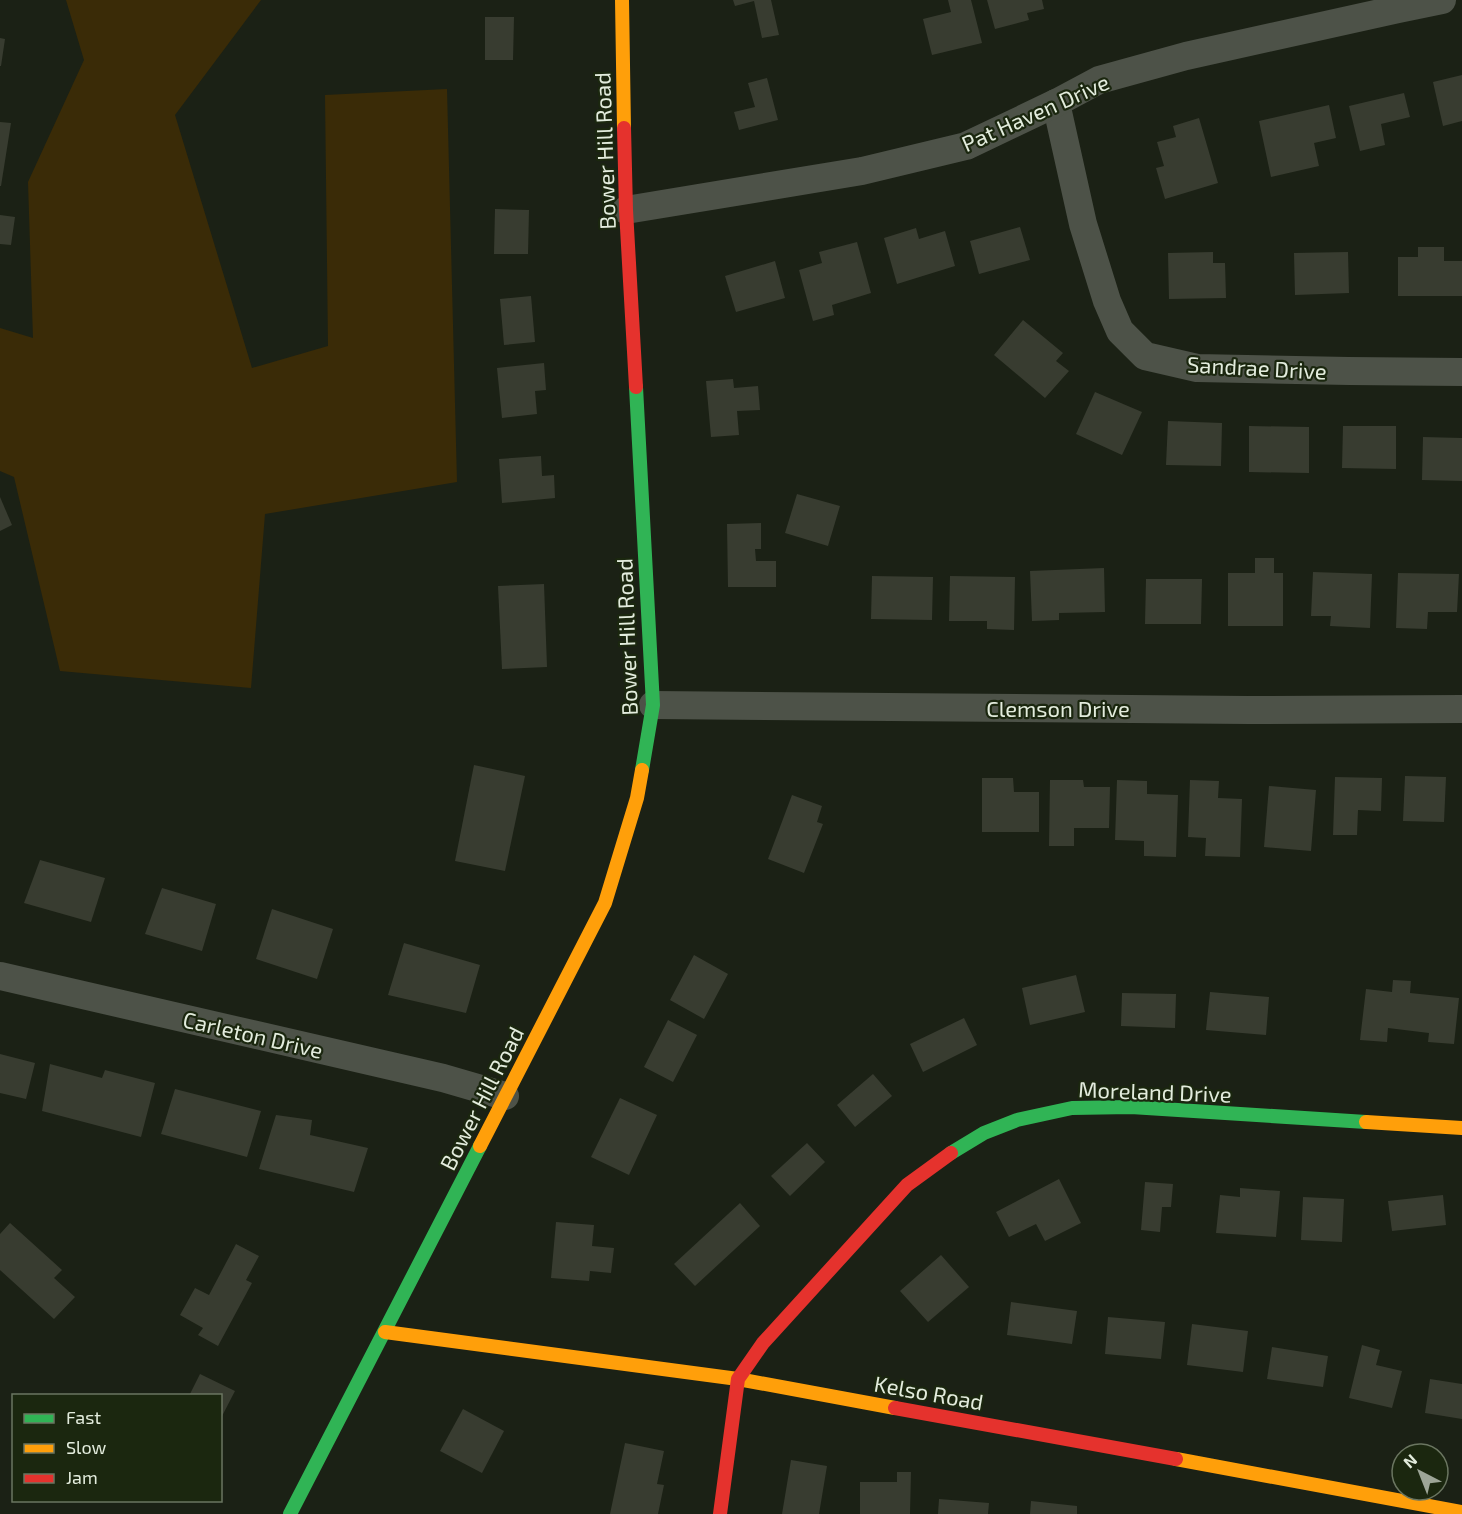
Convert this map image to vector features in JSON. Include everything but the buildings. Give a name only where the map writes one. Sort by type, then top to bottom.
[{"type":"street","name":"Bower Hill Road","points":[[290,1514],[605,903],[637,798],[653,705],[626,210],[622,0]]},
{"type":"street","name":"Pat Haven Drive","points":[[626,210],[862,171],[966,146],[1098,80],[1186,56],[1442,0]]},
{"type":"street","name":"Sandrae Drive","points":[[1056,103],[1083,224],[1107,301],[1120,331],[1145,356],[1197,368],[1462,372]]},
{"type":"street","name":"Clemson Drive","points":[[653,705],[1237,710],[1462,709]]},
{"type":"street","name":"Carleton Drive","points":[[0,976],[443,1078],[505,1096]]},
{"type":"street","name":"Moreland Drive","points":[[738,1379],[763,1343],[907,1185],[948,1155],[984,1133],[1017,1120],[1072,1108],[1131,1107],[1462,1128]]},
{"type":"street","name":"Kelso Road","points":[[385,1332],[738,1379],[1462,1512]]},
{"type":"street","points":[[720,1514],[738,1379]]},
{"type":"shaded area","points":[[66,0],[261,0],[175,115],[252,368],[328,346],[325,95],[447,89],[457,482],[265,514],[251,688],[60,671],[14,477],[0,471],[0,328],[33,338],[28,182],[84,60]]},
{"type":"traffic: fast","points":[[636,387],[653,705],[642,770]]},
{"type":"traffic: fast","points":[[951,1153],[984,1133],[1017,1120],[1072,1108],[1131,1107],[1366,1122]]},
{"type":"traffic: fast","points":[[290,1514],[480,1146]]},
{"type":"traffic: slow","points":[[622,0],[624,128]]},
{"type":"traffic: slow","points":[[480,1146],[605,903],[637,798],[642,770]]},
{"type":"traffic: slow","points":[[1366,1122],[1462,1128]]},
{"type":"traffic: slow","points":[[385,1332],[738,1379],[895,1408]]},
{"type":"traffic: slow","points":[[1176,1459],[1462,1512]]},
{"type":"traffic: jam","points":[[624,128],[636,387]]},
{"type":"traffic: jam","points":[[720,1514],[738,1379],[763,1343],[907,1185],[951,1153]]},
{"type":"traffic: jam","points":[[895,1408],[1176,1459]]}]
